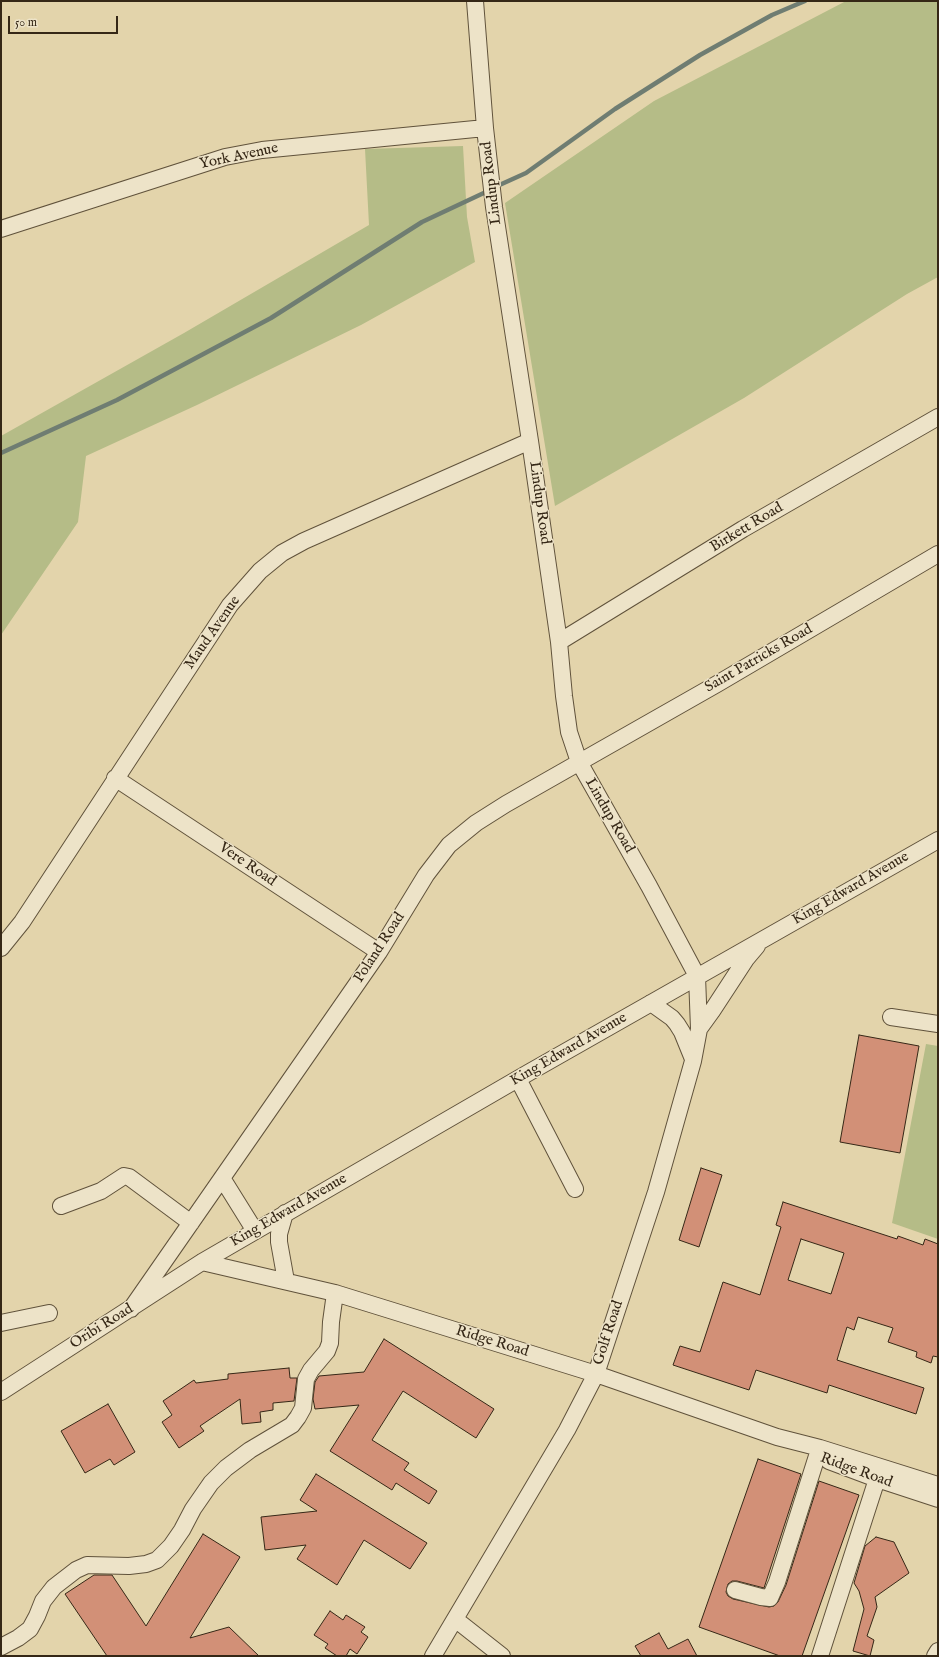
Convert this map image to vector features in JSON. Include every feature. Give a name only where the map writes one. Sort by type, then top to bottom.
[{"type":"street","name":"Lindup Road","points":[[475,1],[485,128],[494,206],[530,441],[569,732],[579,762],[649,886],[697,976]]},
{"type":"street","name":"York Avenue","points":[[1,229],[233,156],[262,150],[485,128]]},
{"type":"street","name":"Birkett Road","points":[[558,642],[743,529],[938,417]]},
{"type":"street","name":"Maud Avenue","points":[[1,948],[22,922],[115,778],[230,605],[260,571],[282,553],[304,541],[530,441]]},
{"type":"street","name":"Saint Patricks Road","points":[[579,762],[717,684],[938,554]]},
{"type":"street","name":"Poland Road","points":[[131,1309],[379,952],[426,875],[449,845],[476,823],[579,762]]},
{"type":"street","name":"Vere Road","points":[[115,778],[379,952]]},
{"type":"street","name":"King Edward Avenue","points":[[202,1262],[697,976],[938,840]]},
{"type":"street","points":[[698,1029],[712,1011],[746,959],[763,939]]},
{"type":"street","name":"Golf Road","points":[[432,1656],[567,1430],[596,1374],[656,1192],[693,1061],[698,1029],[697,976]]},
{"type":"street","points":[[651,1003],[672,1018],[680,1028],[693,1061]]},
{"type":"street","points":[[891,1017],[938,1024]]},
{"type":"street","points":[[518,1079],[575,1189]]},
{"type":"street","points":[[61,1206],[101,1191],[124,1176],[129,1177],[191,1223]]},
{"type":"street","points":[[222,1178],[254,1231]]},
{"type":"street","points":[[285,1213],[279,1234],[279,1242],[286,1281]]},
{"type":"street","name":"Ridge Road","points":[[202,1262],[335,1293],[596,1374],[777,1436],[938,1484]]},
{"type":"street","name":"Oribi Road","points":[[1,1392],[202,1262]]},
{"type":"street","points":[[1,1647],[18,1638],[30,1629],[44,1601],[54,1587],[76,1570],[87,1565],[146,1564],[157,1560],[171,1546],[182,1530],[193,1509],[211,1483],[226,1468],[250,1450],[292,1425],[303,1408],[306,1379],[311,1370],[327,1351],[330,1343],[335,1293]]},
{"type":"street","points":[[1,1323],[49,1313]]},
{"type":"street","name":"Ridge Road","points":[[777,1436],[817,1456],[877,1479],[938,1499]]},
{"type":"street","points":[[735,1590],[760,1597],[770,1598],[777,1582],[817,1456]]},
{"type":"street","points":[[820,1656],[877,1479]]},
{"type":"street","points":[[455,1619],[502,1656]]},
{"type":"street","points":[[935,1656],[938,1651]]},
{"type":"green space","points":[[846,1],[938,1],[938,277],[907,294],[744,398],[555,506],[505,203],[654,101]]},
{"type":"green space","points":[[463,146],[467,217],[475,262],[361,325],[197,405],[86,456],[78,522],[1,635],[1,436],[184,333],[369,225],[365,149]]},
{"type":"green space","points":[[926,1044],[938,1046],[938,1239],[892,1223]]},
{"type":"building","points":[[859,1035],[919,1046],[900,1153],[840,1142]]},
{"type":"building","points":[[701,1168],[722,1175],[699,1247],[679,1240]]},
{"type":"building","points":[[783,1202],[897,1239],[898,1236],[923,1245],[925,1239],[938,1244],[938,1357],[933,1356],[931,1363],[916,1357],[917,1352],[888,1342],[893,1328],[858,1317],[854,1330],[847,1327],[837,1360],[924,1388],[916,1414],[829,1385],[827,1393],[756,1370],[749,1390],[673,1365],[680,1346],[700,1352],[723,1282],[760,1295],[781,1227],[776,1225]],"holes":[[[801,1239],[844,1253],[831,1294],[788,1280]]]},
{"type":"building","points":[[384,1339],[494,1409],[476,1438],[403,1391],[372,1440],[409,1463],[404,1470],[437,1491],[429,1504],[396,1483],[392,1490],[330,1451],[359,1405],[315,1409],[313,1399],[315,1382],[319,1376],[364,1372]]},
{"type":"building","points":[[289,1368],[290,1378],[297,1378],[294,1401],[273,1403],[273,1410],[260,1412],[261,1422],[242,1424],[240,1399],[200,1426],[204,1431],[179,1448],[162,1422],[172,1415],[163,1401],[194,1380],[196,1383],[228,1379],[228,1374]]},
{"type":"building","points":[[108,1404],[135,1452],[114,1465],[110,1459],[85,1473],[61,1431]]},
{"type":"building","points":[[758,1459],[801,1474],[764,1588],[732,1581],[728,1584],[726,1592],[728,1596],[733,1599],[769,1607],[774,1606],[778,1602],[786,1585],[819,1481],[859,1495],[802,1656],[780,1656],[699,1627]]},
{"type":"building","points":[[316,1474],[427,1543],[410,1569],[364,1540],[337,1585],[297,1559],[306,1545],[265,1550],[261,1517],[317,1511],[300,1500]]},
{"type":"building","points":[[203,1534],[240,1557],[190,1638],[229,1627],[259,1656],[107,1656],[65,1594],[94,1575],[112,1575],[146,1626]]},
{"type":"building","points":[[876,1537],[894,1542],[909,1573],[875,1597],[877,1607],[867,1636],[874,1640],[870,1656],[853,1651],[864,1609],[859,1591],[854,1583],[865,1546]]},
{"type":"building","points":[[330,1611],[343,1620],[346,1615],[365,1627],[361,1632],[368,1637],[357,1654],[350,1649],[346,1656],[337,1656],[325,1648],[328,1644],[314,1635]]},
{"type":"building","points":[[659,1633],[668,1649],[688,1639],[697,1656],[641,1656],[635,1646]]},
{"type":"waterway","points":[[495,187],[526,173],[615,109],[700,55],[772,15],[805,1]]},
{"type":"waterway","points":[[1,453],[117,400],[271,318],[422,222],[488,191]]}]
